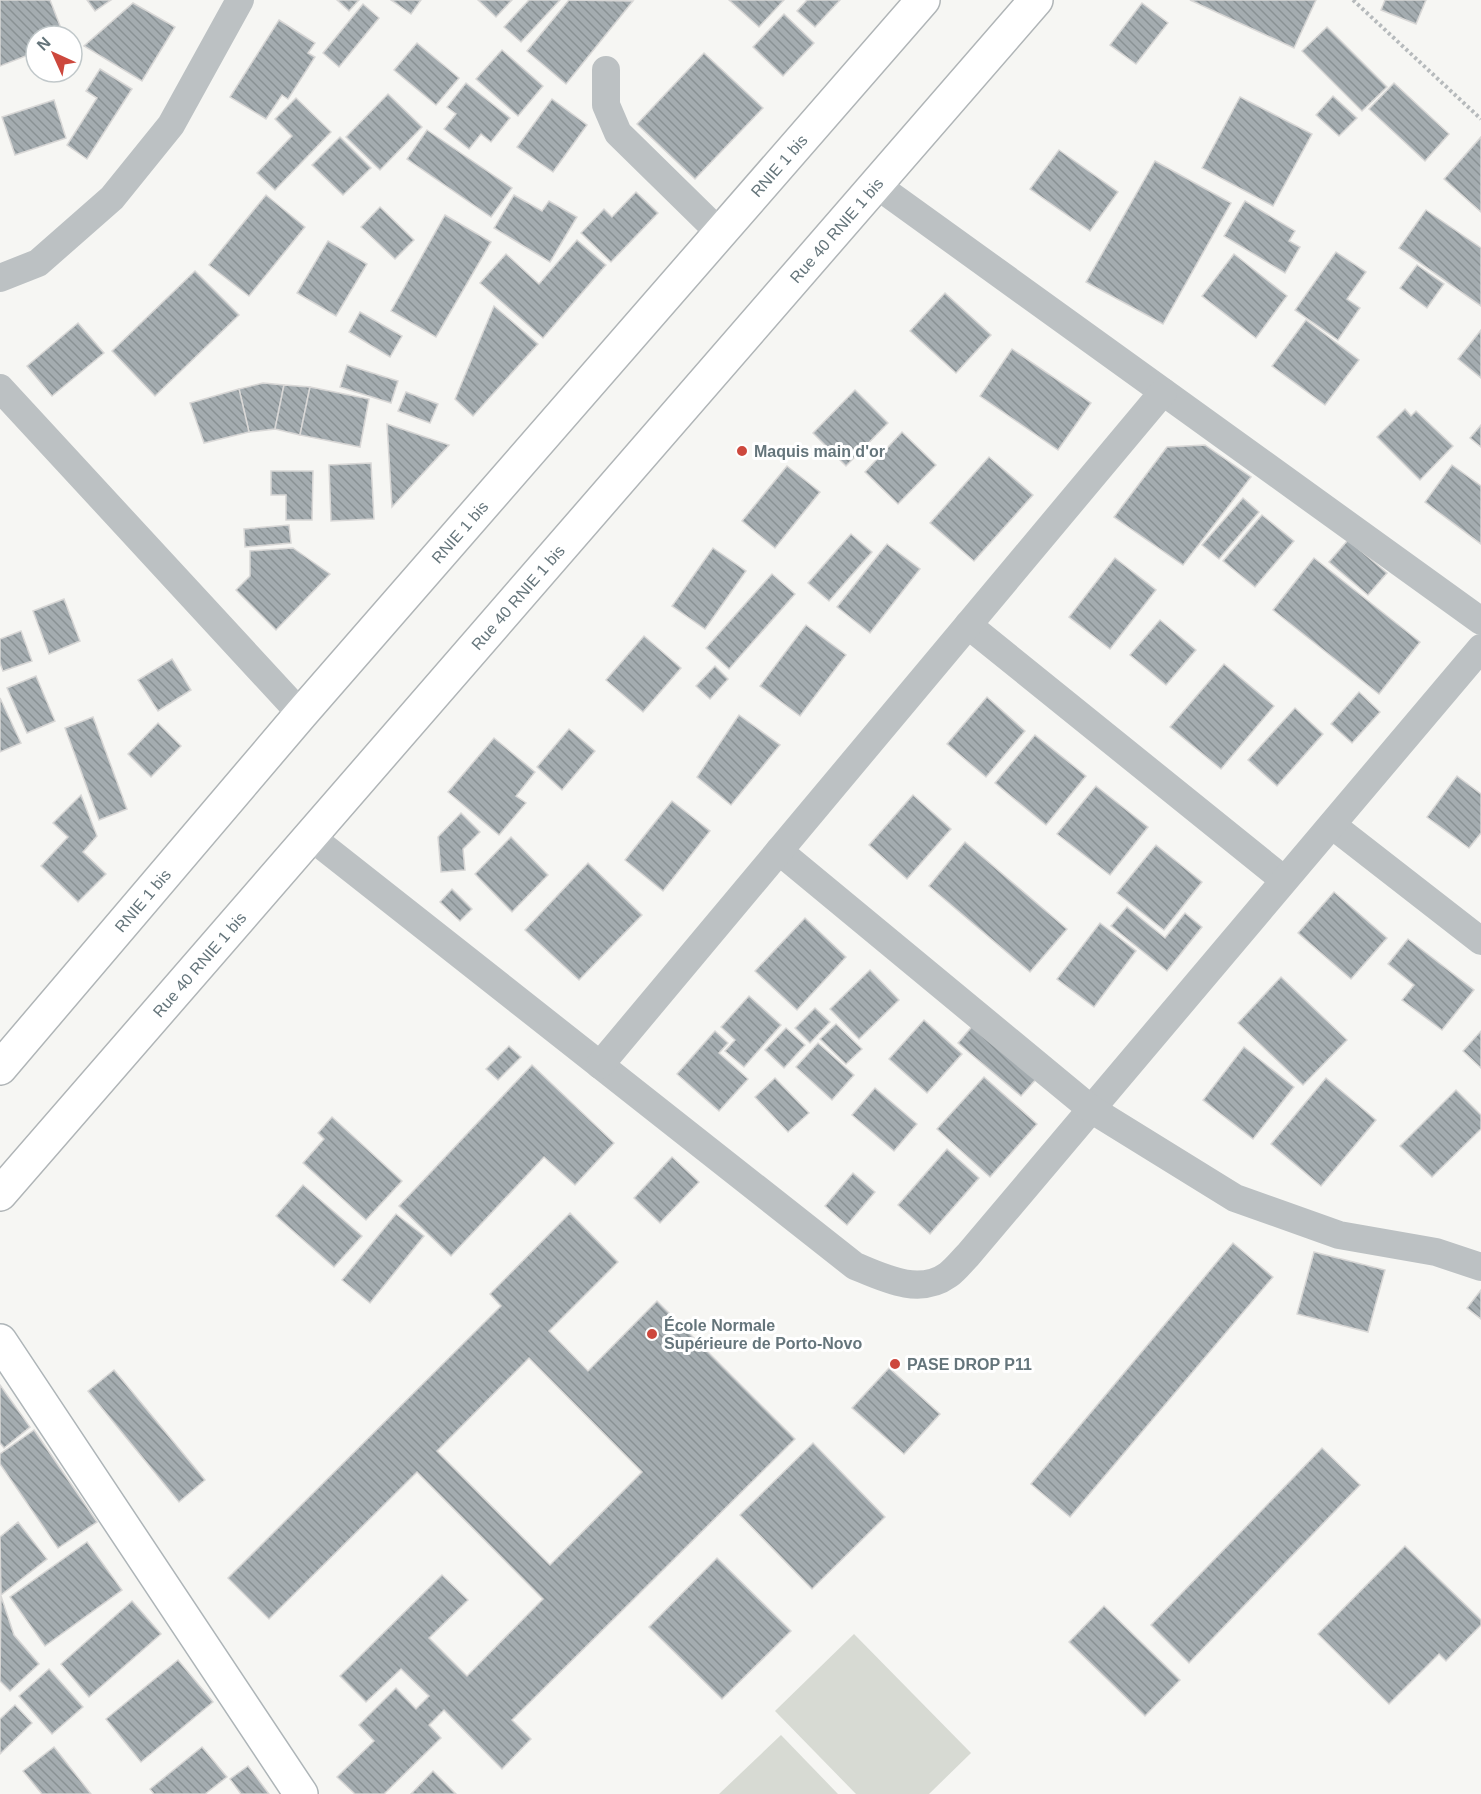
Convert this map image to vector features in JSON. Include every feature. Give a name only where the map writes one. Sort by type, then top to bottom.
[{"type":"main road","name":"RNIE 1 bis","points":[[0,1068],[301,714],[923,0]]},
{"type":"main road","name":"Rue 40 RNIE 1 bis","points":[[0,1194],[1036,0]]},
{"type":"main road","points":[[0,1341],[301,1794]]},
{"type":"street","points":[[0,278],[38,263],[112,198],[171,125],[240,0]]},
{"type":"street","points":[[606,70],[606,105],[618,134],[721,234]]},
{"type":"street","points":[[875,184],[1481,621]]},
{"type":"street","points":[[0,389],[301,714]]},
{"type":"street","points":[[600,1065],[1163,392]]},
{"type":"street","points":[[968,625],[1284,880]]},
{"type":"street","points":[[311,837],[855,1266],[889,1281],[916,1286],[947,1276],[1481,648]]},
{"type":"street","points":[[1332,825],[1481,941]]},
{"type":"street","points":[[779,851],[1091,1109],[1235,1198],[1339,1235],[1436,1252],[1481,1267]]},
{"type":"path","points":[[1353,0],[1481,119]]},
{"type":"shaded area","points":[[854,1634],[971,1753],[929,1794],[856,1794],[775,1711]]},
{"type":"shaded area","points":[[781,1735],[838,1794],[719,1794]]},
{"type":"building","points":[[0,0],[50,0],[59,24],[24,24],[24,57],[0,66]]},
{"type":"building","points":[[87,0],[111,0],[95,11]]},
{"type":"building","points":[[337,0],[359,0],[349,11]]},
{"type":"building","points":[[391,0],[421,0],[411,14]]},
{"type":"building","points":[[478,0],[512,0],[496,17]]},
{"type":"building","points":[[529,0],[560,0],[521,42],[504,27]]},
{"type":"building","points":[[569,0],[633,1],[566,84],[527,51]]},
{"type":"building","points":[[729,0],[784,0],[759,27]]},
{"type":"building","points":[[807,0],[840,0],[815,27],[797,11]]},
{"type":"building","points":[[1190,0],[1316,0],[1294,48]]},
{"type":"building","points":[[1385,0],[1426,0],[1416,24],[1381,10]]},
{"type":"building","points":[[133,3],[175,27],[142,81],[84,46]]},
{"type":"building","points":[[1142,3],[1168,23],[1136,64],[1110,45]]},
{"type":"building","points":[[363,4],[379,18],[339,67],[323,53]]},
{"type":"building","points":[[784,14],[814,43],[783,76],[753,47]]},
{"type":"building","points":[[279,20],[315,43],[308,53],[315,57],[288,99],[282,95],[266,119],[230,97]]},
{"type":"building","points":[[1327,27],[1387,87],[1362,111],[1302,51]]},
{"type":"building","points":[[417,43],[459,78],[436,105],[394,70]]},
{"type":"building","points":[[502,50],[543,86],[518,116],[476,79]]},
{"type":"building","points":[[704,53],[763,108],[695,179],[637,124]]},
{"type":"building","points":[[100,69],[132,89],[87,159],[67,145],[97,98],[86,91]]},
{"type":"building","points":[[466,83],[510,118],[491,142],[481,134],[469,149],[444,129],[456,114],[447,107]]},
{"type":"building","points":[[1394,83],[1449,134],[1425,161],[1369,109]]},
{"type":"building","points":[[388,94],[422,127],[380,170],[346,137]]},
{"type":"building","points":[[1333,96],[1357,118],[1339,136],[1316,115]]},
{"type":"building","points":[[1240,97],[1312,134],[1273,206],[1202,168]]},
{"type":"building","points":[[296,98],[331,132],[275,190],[257,173],[292,136],[275,119]]},
{"type":"building","points":[[552,99],[587,125],[553,172],[517,147]]},
{"type":"building","points":[[54,100],[66,138],[15,155],[2,117]]},
{"type":"building","points":[[427,130],[512,188],[491,217],[407,159]]},
{"type":"building","points":[[340,137],[371,168],[343,195],[312,165]]},
{"type":"building","points":[[1481,137],[1481,212],[1444,179]]},
{"type":"building","points":[[1059,150],[1118,192],[1090,231],[1030,189]]},
{"type":"building","points":[[1155,161],[1231,203],[1163,324],[1086,282]]},
{"type":"building","points":[[636,192],[658,213],[611,262],[581,233],[604,209],[612,217]]},
{"type":"building","points":[[266,195],[305,227],[249,296],[209,265]]},
{"type":"building","points":[[514,195],[542,211],[549,201],[577,217],[550,262],[494,228]]},
{"type":"building","points":[[1245,201],[1295,231],[1289,241],[1300,247],[1285,273],[1224,236]]},
{"type":"building","points":[[380,207],[414,240],[395,259],[361,227]]},
{"type":"building","points":[[1426,210],[1481,248],[1481,306],[1399,248]]},
{"type":"building","points":[[445,215],[491,242],[436,337],[391,311]]},
{"type":"building","points":[[577,240],[606,265],[543,338],[480,283],[506,254],[539,284]]},
{"type":"building","points":[[328,241],[367,264],[336,316],[297,293]]},
{"type":"building","points":[[1336,252],[1366,272],[1347,299],[1360,308],[1338,340],[1295,310]]},
{"type":"building","points":[[1234,254],[1287,296],[1256,338],[1202,296]]},
{"type":"building","points":[[1417,265],[1444,284],[1427,308],[1400,288]]},
{"type":"building","points":[[195,271],[239,315],[155,396],[112,351]]},
{"type":"building","points":[[945,293],[991,335],[956,373],[910,331]]},
{"type":"building","points":[[494,306],[538,344],[473,416],[455,399]]},
{"type":"building","points":[[360,312],[402,336],[390,357],[349,332]]},
{"type":"building","points":[[1306,320],[1359,360],[1325,405],[1272,366]]},
{"type":"building","points":[[78,323],[104,353],[52,396],[27,366]]},
{"type":"building","points":[[1481,330],[1481,378],[1458,359]]},
{"type":"building","points":[[1012,349],[1091,403],[1058,450],[980,396]]},
{"type":"building","points":[[347,365],[398,381],[391,403],[340,387]]},
{"type":"building","points":[[263,383],[284,385],[275,429],[249,432],[239,389]]},
{"type":"building","points":[[284,385],[310,387],[300,435],[275,429]]},
{"type":"building","points":[[310,387],[369,399],[360,447],[300,435]]},
{"type":"building","points":[[239,389],[249,432],[204,443],[190,403]]},
{"type":"building","points":[[855,390],[888,423],[846,466],[813,433]]},
{"type":"building","points":[[406,392],[438,404],[430,423],[398,411]]},
{"type":"building","points":[[1405,409],[1411,416],[1416,411],[1453,446],[1420,480],[1377,437]]},
{"type":"building","points":[[387,424],[449,445],[392,507]]},
{"type":"building","points":[[1481,425],[1481,447],[1470,438]]},
{"type":"building","points":[[902,432],[936,465],[898,504],[865,472]]},
{"type":"building","points":[[1205,445],[1251,477],[1183,565],[1114,517],[1167,447]]},
{"type":"building","points":[[989,457],[1033,495],[974,561],[930,523]]},
{"type":"building","points":[[371,463],[374,519],[331,521],[329,465]]},
{"type":"building","points":[[1452,465],[1481,486],[1481,544],[1425,502]]},
{"type":"building","points":[[787,466],[820,492],[775,548],[742,521]]},
{"type":"building","points":[[271,471],[313,471],[312,520],[286,520],[286,495],[271,495]]},
{"type":"building","points":[[1243,498],[1259,512],[1219,559],[1202,545]]},
{"type":"building","points":[[1262,515],[1294,541],[1255,587],[1223,561]]},
{"type":"building","points":[[289,525],[291,543],[245,547],[244,529]]},
{"type":"building","points":[[851,534],[872,552],[829,601],[808,583]]},
{"type":"building","points":[[1348,540],[1387,573],[1368,595],[1329,562]]},
{"type":"building","points":[[887,544],[920,569],[870,633],[837,607]]},
{"type":"building","points":[[293,548],[330,574],[276,630],[236,590],[250,576],[250,551]]},
{"type":"building","points":[[713,548],[746,571],[705,629],[672,606]]},
{"type":"building","points":[[1115,558],[1156,590],[1110,649],[1069,617]]},
{"type":"building","points":[[1314,558],[1420,642],[1379,694],[1273,610]]},
{"type":"building","points":[[772,574],[795,594],[729,669],[706,648]]},
{"type":"building","points":[[64,599],[80,641],[49,654],[33,611]]},
{"type":"building","points":[[1160,620],[1196,650],[1166,685],[1130,655]]},
{"type":"building","points":[[806,625],[846,655],[800,716],[760,686]]},
{"type":"building","points":[[21,631],[32,661],[3,671],[0,663],[0,639]]},
{"type":"building","points":[[644,636],[681,668],[643,712],[606,680]]},
{"type":"building","points":[[172,659],[191,690],[158,711],[138,680]]},
{"type":"building","points":[[1224,664],[1274,706],[1221,769],[1170,727]]},
{"type":"building","points":[[715,666],[728,679],[710,699],[696,686]]},
{"type":"building","points":[[36,676],[55,721],[27,733],[7,688]]},
{"type":"building","points":[[1359,692],[1380,712],[1352,743],[1331,724]]},
{"type":"building","points":[[987,697],[1025,731],[986,777],[947,744]]},
{"type":"building","points":[[0,698],[21,743],[0,752]]},
{"type":"building","points":[[1295,708],[1323,734],[1277,786],[1248,760]]},
{"type":"building","points":[[739,715],[780,745],[731,805],[697,777]]},
{"type":"building","points":[[93,717],[127,809],[99,820],[65,728]]},
{"type":"building","points":[[158,723],[181,746],[151,777],[128,754]]},
{"type":"building","points":[[569,729],[595,751],[562,790],[537,767]]},
{"type":"building","points":[[1035,735],[1086,776],[1046,825],[995,783]]},
{"type":"building","points":[[494,738],[535,772],[516,796],[526,803],[499,835],[448,792]]},
{"type":"building","points":[[1457,776],[1481,794],[1481,833],[1469,848],[1427,817]]},
{"type":"building","points":[[1096,786],[1148,827],[1110,875],[1057,834]]},
{"type":"building","points":[[81,795],[97,836],[83,852],[106,874],[78,902],[41,866],[68,837],[53,823]]},
{"type":"building","points":[[913,795],[951,829],[907,879],[869,845]]},
{"type":"building","points":[[672,801],[710,831],[663,891],[625,860]]},
{"type":"building","points":[[461,813],[480,832],[463,849],[465,870],[441,872],[438,837]]},
{"type":"building","points":[[511,837],[548,875],[512,912],[475,874]]},
{"type":"building","points":[[965,842],[1067,929],[1030,972],[929,886]]},
{"type":"building","points":[[1156,845],[1202,882],[1164,930],[1117,893]]},
{"type":"building","points":[[588,863],[642,915],[579,980],[525,930]]},
{"type":"building","points":[[452,889],[472,909],[460,921],[440,902]]},
{"type":"building","points":[[1334,892],[1387,938],[1351,979],[1298,933]]},
{"type":"building","points":[[1127,907],[1165,938],[1185,913],[1202,927],[1167,971],[1111,926]]},
{"type":"building","points":[[805,918],[846,957],[797,1010],[755,971]]},
{"type":"building","points":[[1100,923],[1136,951],[1094,1007],[1057,979]]},
{"type":"building","points":[[1408,939],[1474,990],[1442,1030],[1402,1000],[1414,985],[1388,964]]},
{"type":"building","points":[[870,970],[899,1000],[859,1039],[830,1009]]},
{"type":"building","points":[[1281,977],[1347,1040],[1303,1085],[1238,1023]]},
{"type":"building","points":[[749,996],[781,1025],[744,1067],[725,1051],[735,1040],[721,1027]]},
{"type":"building","points":[[815,1008],[830,1022],[810,1043],[795,1028]]},
{"type":"building","points":[[924,1020],[962,1054],[927,1093],[889,1059]]},
{"type":"building","points":[[975,1023],[1038,1077],[1021,1096],[958,1043]]},
{"type":"building","points":[[836,1024],[862,1049],[846,1064],[820,1039]]},
{"type":"building","points":[[786,1028],[805,1045],[784,1068],[765,1050]]},
{"type":"building","points":[[715,1031],[728,1043],[719,1053],[748,1079],[719,1111],[677,1074]]},
{"type":"building","points":[[1481,1031],[1481,1068],[1463,1051]]},
{"type":"building","points":[[818,1043],[854,1075],[832,1100],[796,1067]]},
{"type":"building","points":[[509,1046],[521,1057],[498,1080],[486,1069]]},
{"type":"building","points":[[1244,1047],[1294,1087],[1253,1139],[1203,1100]]},
{"type":"building","points":[[532,1065],[614,1143],[575,1185],[544,1157],[451,1256],[399,1206]]},
{"type":"building","points":[[984,1077],[1037,1124],[990,1177],[937,1129]]},
{"type":"building","points":[[775,1078],[809,1113],[788,1132],[755,1097]]},
{"type":"building","points":[[1326,1078],[1376,1120],[1321,1186],[1271,1144]]},
{"type":"building","points":[[875,1088],[917,1124],[894,1151],[852,1115]]},
{"type":"building","points":[[1456,1090],[1481,1115],[1481,1129],[1432,1177],[1400,1146]]},
{"type":"building","points":[[332,1117],[402,1181],[366,1220],[303,1163],[324,1139],[318,1133]]},
{"type":"building","points":[[947,1149],[979,1178],[930,1234],[898,1205]]},
{"type":"building","points":[[672,1157],[699,1182],[660,1223],[634,1198]]},
{"type":"building","points":[[853,1173],[875,1192],[847,1225],[825,1206]]},
{"type":"building","points":[[303,1185],[362,1236],[334,1267],[276,1216]]},
{"type":"building","points":[[570,1213],[618,1262],[549,1331],[588,1371],[657,1301],[795,1439],[512,1720],[531,1739],[502,1769],[444,1710],[429,1725],[441,1738],[384,1794],[355,1794],[337,1777],[374,1741],[359,1725],[396,1688],[416,1709],[429,1696],[401,1669],[366,1702],[340,1676],[442,1575],[468,1600],[429,1638],[467,1676],[543,1599],[417,1472],[269,1619],[228,1578],[501,1306],[490,1294]],"holes":[[[529,1358],[642,1472],[550,1565],[437,1451]]]},
{"type":"building","points":[[396,1214],[424,1236],[370,1303],[342,1280]]},
{"type":"building","points":[[1233,1243],[1273,1277],[1070,1517],[1031,1484]]},
{"type":"building","points":[[1314,1252],[1385,1270],[1368,1332],[1297,1314]]},
{"type":"building","points":[[1481,1290],[1481,1319],[1467,1308]]},
{"type":"building","points":[[889,1368],[940,1414],[904,1454],[852,1408]]},
{"type":"building","points":[[114,1370],[205,1480],[179,1502],[88,1391]]},
{"type":"building","points":[[0,1385],[30,1427],[4,1448],[0,1443]]},
{"type":"building","points":[[34,1430],[97,1522],[58,1548],[0,1464],[0,1454]]},
{"type":"building","points":[[813,1443],[885,1517],[812,1589],[740,1515]]},
{"type":"building","points":[[1322,1448],[1360,1485],[1189,1663],[1151,1625]]},
{"type":"building","points":[[18,1522],[47,1559],[1,1595],[0,1537]]},
{"type":"building","points":[[87,1542],[122,1590],[45,1646],[10,1597]]},
{"type":"building","points":[[1405,1546],[1481,1620],[1481,1625],[1446,1661],[1439,1654],[1389,1704],[1318,1634]]},
{"type":"building","points":[[717,1558],[791,1631],[722,1699],[649,1627]]},
{"type":"building","points":[[1,1596],[14,1635],[39,1664],[10,1691],[0,1681]]},
{"type":"building","points":[[132,1601],[161,1634],[89,1697],[61,1664]]},
{"type":"building","points":[[1104,1606],[1180,1680],[1145,1716],[1069,1642]]},
{"type":"building","points":[[178,1660],[213,1702],[141,1762],[106,1719]]},
{"type":"building","points":[[49,1669],[83,1707],[52,1734],[19,1696]]},
{"type":"building","points":[[15,1705],[32,1723],[0,1754],[0,1719]]},
{"type":"building","points":[[54,1747],[91,1794],[42,1794],[23,1771]]},
{"type":"building","points":[[202,1747],[227,1777],[205,1794],[154,1794],[150,1789]]},
{"type":"building","points":[[248,1766],[269,1794],[241,1794],[230,1779]]},
{"type":"building","points":[[433,1771],[456,1794],[411,1794]]},
{"type":"place","name":"Maquis main d'or","points":[[742,451]]},
{"type":"place","name":"École Normale Supérieure de Porto-Novo","points":[[652,1334]]},
{"type":"place","name":"PASE DROP P11","points":[[895,1364]]}]
